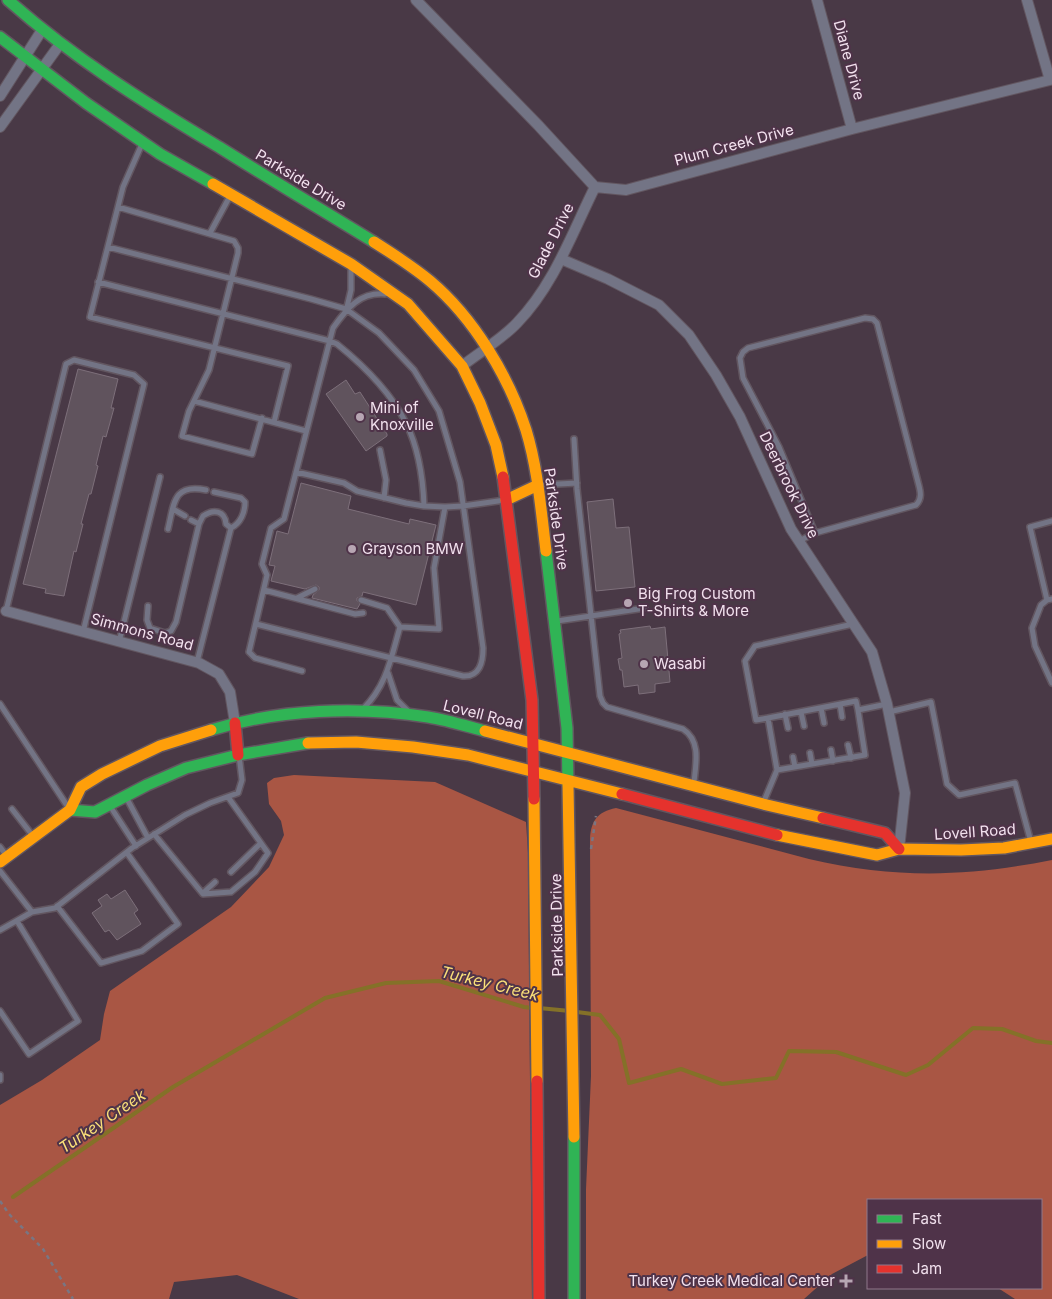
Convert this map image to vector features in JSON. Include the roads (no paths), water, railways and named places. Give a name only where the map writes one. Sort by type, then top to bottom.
[{"type":"street","name":"Parkside Drive","points":[[8,0],[60,44],[177,122],[397,256],[431,282],[454,305],[487,347],[512,395],[526,431],[538,485],[569,753],[574,1029],[574,1299]]},
{"type":"street","points":[[416,0],[595,186]]},
{"type":"street","name":"Diane Drive","points":[[817,0],[852,129]]},
{"type":"street","name":"Plum Creek Drive","points":[[595,186],[626,190],[852,129],[1050,80],[1028,0]]},
{"type":"street","points":[[0,96],[42,30]]},
{"type":"street","name":"Parkside Drive","points":[[0,37],[41,70],[143,142],[351,264],[398,296],[408,304],[462,366],[480,403],[496,446],[504,481],[532,700],[539,1299]]},
{"type":"street","points":[[0,127],[60,44]]},
{"type":"street","name":"Glade Drive","points":[[462,366],[517,324],[544,289],[561,259],[595,186]]},
{"type":"street","name":"Deerbrook Drive","points":[[561,259],[608,279],[659,306],[689,335],[716,374],[740,417],[791,529],[872,652],[888,708],[906,792],[899,849]]},
{"type":"street","points":[[506,500],[538,485]]},
{"type":"street","name":"Simmons Road","points":[[6,611],[197,662],[218,674],[230,692],[235,723]]},
{"type":"street","name":"Lovell Road","points":[[4,860],[70,810],[81,787],[102,774],[160,746],[235,723],[275,716],[361,711],[429,717],[763,804],[885,833],[899,849]]},
{"type":"street","points":[[235,723],[238,755]]},
{"type":"street","name":"Lovell Road","points":[[70,810],[95,812],[186,768],[238,755],[294,745],[322,742],[356,742],[448,752],[534,771],[760,831],[877,855],[899,849],[970,850],[1004,848],[1052,839]]},
{"type":"lane","points":[[143,142],[123,187],[90,317],[288,366],[274,422]]},
{"type":"lane","points":[[210,233],[231,195]]},
{"type":"lane","points":[[118,207],[231,239],[236,244],[238,253],[209,370],[189,411],[182,436],[252,454],[262,418]]},
{"type":"lane","points":[[108,247],[346,309],[380,333],[414,370],[438,411],[460,482],[483,648],[482,663],[476,673],[469,676],[256,624]]},
{"type":"lane","points":[[346,309],[351,290],[351,264]]},
{"type":"lane","points":[[98,282],[337,344],[377,383],[406,422],[420,468],[424,506]]},
{"type":"lane","points":[[302,671],[255,658],[250,652],[268,575],[262,564],[271,528],[284,519],[334,328],[346,309],[354,302],[373,294],[398,296]]},
{"type":"lane","points":[[799,542],[815,533],[916,504],[920,499],[921,494],[877,323],[870,318],[748,348],[740,358],[743,378],[779,447],[815,533]]},
{"type":"lane","points":[[6,611],[66,364],[74,360],[134,375],[144,384],[83,632]]},
{"type":"lane","points":[[194,401],[306,431]]},
{"type":"lane","points":[[574,439],[600,696],[603,703],[608,707],[683,729],[690,733],[695,742],[696,756],[693,785]]},
{"type":"lane","points":[[380,450],[386,480],[384,498]]},
{"type":"lane","points":[[296,472],[344,483],[356,491],[424,506],[463,506],[506,500]]},
{"type":"lane","points":[[119,642],[160,477]]},
{"type":"lane","points":[[538,485],[577,483]]},
{"type":"lane","points":[[168,529],[177,497],[184,490],[193,487],[206,490]]},
{"type":"lane","points":[[197,662],[230,528],[239,522],[245,507],[245,502],[241,498],[214,492]]},
{"type":"lane","points":[[400,627],[439,629],[434,568],[445,507]]},
{"type":"lane","points":[[173,510],[185,516]]},
{"type":"lane","points":[[148,606],[147,620],[150,628],[165,633],[171,631],[176,622],[199,524],[203,516],[216,511],[222,513],[226,518],[226,524],[230,528]]},
{"type":"lane","points":[[191,520],[199,524]]},
{"type":"lane","points":[[1052,520],[1030,527],[1049,600],[1041,605],[1032,628],[1035,646],[1052,683]]},
{"type":"lane","points":[[297,598],[315,588]]},
{"type":"lane","points":[[264,590],[355,614],[363,613]]},
{"type":"lane","points":[[361,600],[387,608],[400,627]]},
{"type":"lane","points":[[555,622],[645,608]]},
{"type":"lane","points":[[777,770],[865,755],[856,701],[756,720],[745,661],[754,646],[854,624]]},
{"type":"lane","points":[[361,711],[376,696],[388,672],[400,627]]},
{"type":"lane","points":[[388,672],[397,700],[414,716]]},
{"type":"lane","points":[[858,710],[931,702],[946,784],[959,795],[1015,782],[1032,843]]},
{"type":"lane","points":[[0,704],[70,810]]},
{"type":"lane","points":[[840,704],[842,717]]},
{"type":"lane","points":[[821,708],[824,723]]},
{"type":"lane","points":[[801,712],[804,726]]},
{"type":"lane","points":[[785,714],[788,728]]},
{"type":"lane","points":[[763,804],[777,770],[768,718]]},
{"type":"lane","points":[[848,745],[850,758]]},
{"type":"lane","points":[[831,750],[833,761]]},
{"type":"lane","points":[[810,753],[812,764]]},
{"type":"lane","points":[[0,930],[32,912],[57,906],[154,834],[210,802],[238,793],[242,780],[238,755]]},
{"type":"lane","points":[[793,757],[795,767]]},
{"type":"lane","points":[[125,796],[148,838]]},
{"type":"lane","points":[[203,894],[231,892],[255,872],[268,853],[228,797]]},
{"type":"lane","points":[[109,804],[136,846]]},
{"type":"lane","points":[[12,809],[34,838]]},
{"type":"lane","points":[[154,834],[203,894]]},
{"type":"lane","points":[[231,872],[261,843]]},
{"type":"lane","points":[[0,847],[4,860]]},
{"type":"lane","points":[[57,906],[101,963],[142,951],[178,924],[127,853]]},
{"type":"lane","points":[[0,871],[32,912]]},
{"type":"lane","points":[[203,894],[215,882]]},
{"type":"lane","points":[[0,1012],[29,1054],[78,1021],[17,921]]},
{"type":"lane","points":[[0,1075],[0,1080]]},
{"type":"waterway","name":"Turkey Creek","points":[[13,1197],[173,1087],[325,998],[386,983],[439,981],[532,1008]]},
{"type":"waterway","name":"Turkey Creek","points":[[539,1008],[570,1011]]},
{"type":"waterway","name":"Turkey Creek","points":[[577,1012],[600,1015],[619,1039],[629,1083],[681,1069],[722,1084],[776,1078],[789,1051],[836,1052],[906,1075],[928,1065],[973,1028],[1002,1029],[1036,1041],[1052,1043]]},
{"type":"place","name":"Mini of Knoxville","points":[[360,417]]},
{"type":"place","name":"Grayson BMW","points":[[352,549]]},
{"type":"place","name":"Big Frog Custom T-Shirts & More","points":[[628,603]]},
{"type":"place","name":"Wasabi","points":[[644,664]]},
{"type":"place","name":"Turkey Creek Medical Center","points":[[846,1281]]}]
